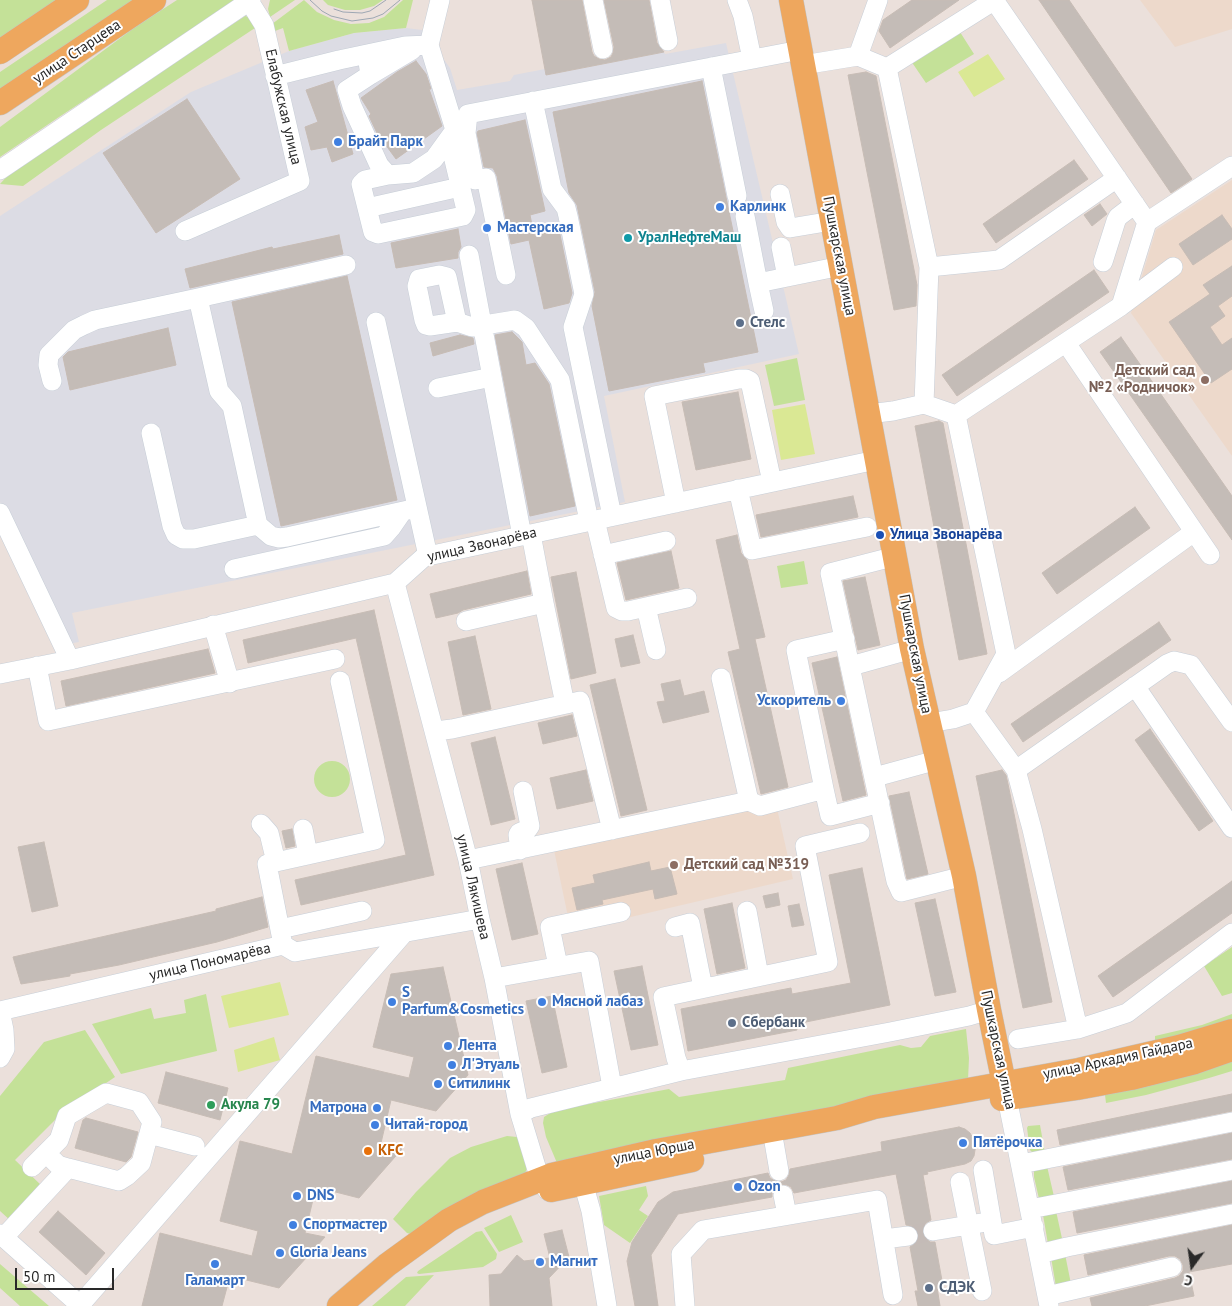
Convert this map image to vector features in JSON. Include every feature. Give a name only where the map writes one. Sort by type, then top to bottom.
[{"type":"main road","points":[[0,52],[77,0]]},
{"type":"main road","name":"улица Старцева","points":[[0,103],[154,0]]},
{"type":"main road","name":"Пушкарская улица","points":[[791,0],[912,649],[964,876],[988,1010],[1005,1090]]},
{"type":"main road","name":"улица Аркадия Гайдара","points":[[1005,1090],[1179,1047],[1232,1031]]},
{"type":"main road","name":"улица Аркадия Гайдара","points":[[1005,1090],[1077,1088],[1131,1078],[1195,1062],[1232,1049]]},
{"type":"main road","name":"улица Юрша","points":[[339,1306],[387,1265],[449,1220],[483,1202],[582,1176],[1005,1090]]},
{"type":"main road","name":"улица Юрша","points":[[359,1306],[422,1253],[485,1215],[544,1185]]},
{"type":"street","points":[[388,175],[378,165],[347,90],[423,46],[440,0]]},
{"type":"street","points":[[593,0],[602,49]]},
{"type":"street","points":[[660,0],[668,41]]},
{"type":"street","points":[[737,0],[743,16],[752,59]]},
{"type":"street","points":[[858,56],[878,0]]},
{"type":"street","points":[[887,68],[994,0],[1147,222]]},
{"type":"street","points":[[0,170],[250,1]]},
{"type":"street","name":"Елабужская улица","points":[[185,231],[300,181],[264,25],[250,1]]},
{"type":"street","points":[[276,76],[405,46],[423,46]]},
{"type":"street","points":[[423,46],[456,130],[449,139],[434,159],[414,173],[388,175],[365,180],[361,184],[373,232],[378,234],[463,216],[466,210],[449,139]]},
{"type":"street","points":[[367,55],[370,75]]},
{"type":"street","points":[[506,275],[486,178],[475,180],[466,133],[468,114],[752,59],[858,56],[887,68]]},
{"type":"street","points":[[711,67],[738,196]]},
{"type":"street","points":[[887,68],[929,266],[924,404]]},
{"type":"street","points":[[533,101],[552,189],[566,208],[584,294],[573,327],[603,554],[616,608],[622,611],[686,598]]},
{"type":"street","points":[[1120,306],[1147,222],[1232,166]]},
{"type":"street","points":[[929,266],[999,260],[1118,178]]},
{"type":"street","points":[[367,208],[460,188]]},
{"type":"street","points":[[780,194],[786,222],[790,228],[832,221]]},
{"type":"street","points":[[1103,262],[1116,220],[1135,204]]},
{"type":"street","points":[[745,216],[764,311]]},
{"type":"street","points":[[781,247],[787,277]]},
{"type":"street","points":[[468,255],[526,535],[544,602],[565,704]]},
{"type":"street","points":[[52,381],[48,365],[49,354],[74,330],[94,320],[346,265]]},
{"type":"street","points":[[758,283],[841,266]]},
{"type":"street","points":[[956,415],[1120,306],[1172,267]]},
{"type":"street","points":[[198,298],[219,392],[232,406],[258,525],[271,536],[279,538],[410,510]]},
{"type":"street","points":[[456,322],[472,327],[515,320],[526,328],[560,380],[599,519]]},
{"type":"street","points":[[376,322],[410,510],[428,556]]},
{"type":"street","points":[[1066,343],[1210,555]]},
{"type":"street","points":[[438,388],[492,377]]},
{"type":"street","points":[[676,503],[654,396],[739,379],[750,381],[772,482]]},
{"type":"street","points":[[868,414],[924,404],[956,415]]},
{"type":"street","points":[[929,723],[953,719],[974,712],[1006,654],[956,415]]},
{"type":"street","points":[[151,433],[172,526],[176,535],[183,539],[194,539],[258,525]]},
{"type":"street","name":"улица Звонарёва","points":[[0,674],[70,660],[395,583],[424,557],[428,556],[876,460]]},
{"type":"street","points":[[738,489],[752,550],[867,527]]},
{"type":"street","points":[[234,570],[384,536],[410,510]]},
{"type":"street","points":[[0,513],[70,660]]},
{"type":"street","points":[[994,677],[1194,532]]},
{"type":"street","points":[[603,554],[666,540]]},
{"type":"street","points":[[896,556],[830,573],[896,881],[901,892],[964,876]]},
{"type":"street","name":"улица Лякишева","points":[[395,583],[468,860],[494,978],[520,1114],[544,1185]]},
{"type":"street","points":[[466,621],[544,602]]},
{"type":"street","points":[[646,607],[656,650]]},
{"type":"street","points":[[214,625],[230,683]]},
{"type":"street","points":[[845,639],[796,650],[824,789],[830,816],[880,803]]},
{"type":"street","points":[[851,666],[912,649]]},
{"type":"street","points":[[37,666],[48,721],[336,659]]},
{"type":"street","points":[[1016,770],[1170,662],[1188,663],[1194,668],[1230,713]]},
{"type":"street","points":[[721,678],[749,801]]},
{"type":"street","points":[[340,682],[375,840],[267,864],[281,937],[362,911]]},
{"type":"street","points":[[1135,686],[1232,828]]},
{"type":"street","points":[[435,732],[580,701],[612,830]]},
{"type":"street","points":[[974,712],[1016,770],[1032,829],[1078,1029]]},
{"type":"street","points":[[875,777],[937,760]]},
{"type":"street","points":[[468,860],[749,801],[760,806],[824,789]]},
{"type":"street","points":[[520,850],[518,835],[530,826],[522,792]]},
{"type":"street","points":[[261,824],[269,833],[276,862]]},
{"type":"street","points":[[303,829],[308,855]]},
{"type":"street","points":[[681,1071],[676,1058],[663,997],[828,962],[805,846],[860,833]]},
{"type":"street","points":[[747,911],[759,976]]},
{"type":"street","points":[[558,966],[550,927],[621,912]]},
{"type":"street","name":"улица Пономарёва","points":[[0,1058],[5,1049],[0,1011],[281,937],[295,952],[480,919]]},
{"type":"street","points":[[675,927],[690,923],[703,988]]},
{"type":"street","points":[[68,1168],[2,1235],[81,1305],[404,933]]},
{"type":"street","points":[[1018,1039],[1078,1029],[1127,1013],[1232,933]]},
{"type":"street","points":[[494,978],[589,961],[612,1087]]},
{"type":"street","points":[[520,1114],[531,1108],[681,1071],[890,1032],[969,1016],[988,1010]]},
{"type":"street","name":"Пушкарская улица","points":[[1005,1090],[1048,1301]]},
{"type":"street","points":[[32,1167],[46,1153],[59,1140],[67,1116],[106,1093],[139,1102],[152,1122],[141,1163],[123,1180],[113,1180],[58,1165],[46,1153]]},
{"type":"street","points":[[1021,1164],[1232,1122]]},
{"type":"street","points":[[149,1134],[195,1146]]},
{"type":"street","points":[[774,1136],[779,1171]]},
{"type":"street","points":[[982,1170],[994,1236],[1032,1218],[1232,1170]]},
{"type":"street","points":[[582,1176],[593,1219],[607,1306]]},
{"type":"street","points":[[960,1182],[982,1291]]},
{"type":"street","points":[[783,1195],[787,1215]]},
{"type":"street","points":[[685,1306],[681,1254],[703,1230],[877,1200],[893,1295]]},
{"type":"street","points":[[1039,1254],[1232,1214]]},
{"type":"street","points":[[933,1231],[992,1221]]},
{"type":"street","points":[[884,1239],[908,1236]]},
{"type":"street","points":[[1048,1301],[1172,1267]]},
{"type":"shaded area","points":[[1140,0],[1232,0],[1232,29],[1175,47]]},
{"type":"shaded area","points":[[406,28],[422,30],[450,68],[457,90],[510,81],[514,75],[545,69],[547,75],[664,52],[665,54],[726,43],[799,354],[604,396],[625,502],[72,613],[79,642],[68,644],[0,502],[0,216],[191,92],[289,51],[354,33]]},
{"type":"shaded area","name":"Детский сад №2 «Родничок»","points":[[1232,180],[1232,456],[1131,313],[1156,230]]},
{"type":"shaded area","name":"Детский сад №319","points":[[776,804],[793,879],[571,931],[554,850]]},
{"type":"green space","points":[[0,0],[60,0],[0,41]]},
{"type":"green space","points":[[107,0],[134,0],[0,89],[0,72]]},
{"type":"green space","points":[[177,0],[237,0],[0,157],[0,127],[134,28]]},
{"type":"green space","points":[[270,0],[295,0],[270,17],[268,9]]},
{"type":"green space","points":[[304,0],[317,12],[334,20],[351,24],[369,23],[384,17],[403,0],[413,0],[406,28],[354,33],[289,51],[283,28],[275,31],[272,24]]},
{"type":"green space","points":[[323,0],[383,0],[374,6],[360,10],[345,10],[328,5]]},
{"type":"green space","points":[[245,16],[253,18],[258,26],[101,130],[23,186],[0,184],[11,172],[76,126]]},
{"type":"green space","points":[[960,32],[974,54],[926,83],[911,61]]},
{"type":"green space","points":[[988,54],[1005,79],[974,97],[958,72]]},
{"type":"green space","points":[[797,358],[805,400],[774,406],[765,365]]},
{"type":"green space","points":[[805,404],[815,454],[781,460],[772,410]]},
{"type":"green space","points":[[804,561],[808,584],[781,588],[777,566]]},
{"type":"green space","points":[[332,761],[344,767],[350,779],[344,791],[332,797],[320,791],[314,779],[320,767]]},
{"type":"green space","points":[[1232,947],[1232,993],[1222,996],[1204,966]]},
{"type":"green space","points":[[280,982],[289,1015],[229,1028],[221,996]]},
{"type":"green space","points":[[206,994],[217,1051],[121,1074],[92,1024],[151,1008],[154,1019],[186,1013],[184,1000]]},
{"type":"green space","points":[[1232,1014],[1232,1022],[1155,1042],[1155,1036],[1202,1025]]},
{"type":"green space","points":[[966,1029],[969,1058],[968,1080],[826,1112],[557,1163],[546,1137],[543,1123],[544,1117],[552,1112],[567,1108],[669,1089],[679,1097],[785,1080],[788,1068],[900,1045],[911,1048],[921,1047],[930,1036]]},
{"type":"green space","points":[[85,1030],[115,1077],[63,1112],[15,1160],[42,1186],[11,1221],[0,1211],[0,1096],[44,1042]]},
{"type":"green space","points":[[274,1037],[280,1060],[238,1072],[234,1050]]},
{"type":"green space","points":[[1232,1060],[1232,1071],[1146,1095],[1106,1103],[1105,1095],[1187,1076]]},
{"type":"green space","points":[[1040,1125],[1045,1153],[1033,1153],[1030,1150],[1027,1128],[1028,1126]]},
{"type":"green space","points":[[507,1136],[517,1137],[523,1143],[529,1163],[524,1176],[413,1235],[407,1233],[393,1219],[416,1192],[450,1158],[471,1147]]},
{"type":"green space","points":[[1047,1166],[1055,1201],[1040,1203],[1034,1170]]},
{"type":"green space","points":[[646,1186],[648,1196],[639,1210],[648,1216],[630,1243],[604,1225],[599,1196]]},
{"type":"green space","points":[[1056,1211],[1063,1243],[1048,1244],[1043,1215]]},
{"type":"green space","points":[[511,1215],[523,1242],[499,1252],[484,1228]]},
{"type":"green space","points":[[482,1231],[497,1254],[496,1259],[483,1267],[417,1273],[476,1232]]},
{"type":"green space","points":[[1065,1254],[1071,1284],[1056,1287],[1051,1257]]},
{"type":"green space","points":[[0,1264],[49,1306],[20,1306],[0,1288]]},
{"type":"green space","points":[[434,1275],[405,1306],[372,1306],[406,1277]]},
{"type":"building","points":[[532,0],[582,0],[592,52],[594,56],[605,60],[611,57],[614,47],[604,0],[649,0],[657,43],[664,52],[546,75]]},
{"type":"building","points":[[912,0],[959,0],[890,48],[879,31],[883,20]]},
{"type":"building","points":[[1039,0],[1069,0],[1192,179],[1171,193]]},
{"type":"building","points":[[416,61],[426,74],[431,89],[429,89],[442,126],[396,159],[377,133],[369,116],[371,114],[361,98]]},
{"type":"building","points":[[866,72],[876,76],[917,285],[916,306],[894,310],[848,75]]},
{"type":"building","points":[[333,81],[353,154],[332,162],[327,147],[311,150],[305,127],[318,122],[306,90]]},
{"type":"building","name":"УралНефтеМаш","points":[[702,81],[758,352],[703,363],[705,372],[609,391],[592,306],[595,292],[577,205],[569,193],[553,112]]},
{"type":"building","points":[[187,99],[240,179],[156,233],[103,153]]},
{"type":"building","points":[[525,120],[545,211],[530,215],[534,235],[559,230],[572,293],[569,303],[544,309],[529,240],[511,244],[497,176],[493,168],[484,167],[477,133],[478,131]]},
{"type":"building","points":[[1074,160],[1088,179],[996,243],[983,224]]},
{"type":"building","points":[[1100,204],[1107,214],[1092,226],[1084,215]]},
{"type":"building","points":[[1222,215],[1232,229],[1232,239],[1193,265],[1179,244]]},
{"type":"building","points":[[458,229],[461,247],[458,252],[458,258],[396,268],[391,243]]},
{"type":"building","points":[[339,235],[343,254],[190,288],[185,269],[272,247],[273,249]]},
{"type":"building","points":[[1232,266],[1232,296],[1218,306],[1225,316],[1210,327],[1222,345],[1232,338],[1232,369],[1211,383],[1169,322],[1210,294],[1203,285]]},
{"type":"building","points":[[1094,270],[1109,292],[957,396],[942,375]]},
{"type":"building","points":[[347,276],[397,500],[281,526],[232,302]]},
{"type":"building","points":[[168,328],[176,365],[70,390],[63,357],[68,352]]},
{"type":"building","points":[[512,332],[522,342],[526,365],[535,363],[549,384],[575,506],[530,516],[495,335]]},
{"type":"building","points":[[460,335],[473,338],[474,344],[433,356],[430,343]]},
{"type":"building","points":[[1121,337],[1232,496],[1232,540],[1100,352]]},
{"type":"building","points":[[738,392],[751,459],[696,470],[682,402]]},
{"type":"building","points":[[939,421],[943,423],[987,654],[959,660],[915,426]]},
{"type":"building","points":[[853,496],[858,517],[761,537],[756,515]]},
{"type":"building","points":[[1135,507],[1150,528],[1057,594],[1042,573]]},
{"type":"building","points":[[737,535],[741,553],[747,560],[765,637],[755,639],[788,787],[761,794],[728,652],[740,649],[716,540]]},
{"type":"building","points":[[671,551],[679,588],[626,600],[617,563]]},
{"type":"building","points":[[527,571],[531,594],[436,618],[430,594]]},
{"type":"building","points":[[576,572],[596,673],[571,679],[551,577]]},
{"type":"building","points":[[865,577],[880,645],[858,650],[843,581]]},
{"type":"building","points":[[374,610],[434,875],[301,905],[295,880],[406,855],[356,638],[248,663],[243,640]]},
{"type":"building","points":[[1159,622],[1171,640],[1023,742],[1011,724]]},
{"type":"building","points":[[633,635],[640,663],[621,667],[615,639]]},
{"type":"building","points":[[475,636],[491,709],[463,715],[448,642]]},
{"type":"building","points":[[208,649],[215,673],[66,706],[61,681]]},
{"type":"building","points":[[837,657],[866,795],[843,801],[812,663]]},
{"type":"building","points":[[615,679],[647,810],[621,816],[590,685]]},
{"type":"building","points":[[680,680],[684,696],[704,691],[709,712],[663,723],[657,702],[665,701],[661,684]]},
{"type":"building","points":[[572,715],[577,736],[543,744],[538,723]]},
{"type":"building","points":[[1150,729],[1213,821],[1199,831],[1135,740]]},
{"type":"building","points":[[495,737],[515,819],[491,825],[471,743]]},
{"type":"building","points":[[586,770],[593,801],[557,809],[550,778]]},
{"type":"building","points":[[1002,770],[1006,775],[1008,784],[1052,1002],[1023,1008],[976,776]]},
{"type":"building","points":[[909,792],[928,874],[907,879],[889,796]]},
{"type":"building","points":[[292,829],[295,846],[286,848],[282,831]]},
{"type":"building","points":[[44,842],[58,906],[32,912],[18,847]]},
{"type":"building","points":[[649,862],[651,871],[670,867],[677,894],[655,899],[653,889],[602,900],[603,904],[577,910],[572,888],[595,883],[593,875]]},
{"type":"building","points":[[522,863],[538,934],[512,940],[496,869]]},
{"type":"building","points":[[862,868],[890,1005],[796,1024],[797,1030],[688,1051],[681,1009],[791,988],[792,994],[851,983],[829,875]]},
{"type":"building","points":[[1232,881],[1232,913],[1113,997],[1098,976]]},
{"type":"building","points":[[778,893],[780,905],[766,908],[763,896]]},
{"type":"building","points":[[262,897],[268,927],[217,942],[119,965],[21,984],[13,957],[216,911],[216,909]]},
{"type":"building","points":[[935,899],[956,992],[935,996],[915,903]]},
{"type":"building","points":[[732,903],[745,968],[717,974],[704,909]]},
{"type":"building","points":[[799,904],[804,925],[792,927],[788,906]]},
{"type":"building","points":[[642,966],[658,1045],[631,1050],[614,971]]},
{"type":"building","points":[[443,967],[468,1075],[436,1111],[391,1100],[381,1143],[402,1149],[359,1198],[316,1187],[305,1233],[325,1237],[279,1288],[230,1276],[222,1306],[142,1306],[160,1233],[252,1256],[258,1231],[220,1221],[240,1141],[292,1154],[316,1056],[409,1078],[414,1057],[373,1047],[391,974]]},
{"type":"building","points":[[552,996],[567,1067],[542,1073],[526,1001]]},
{"type":"building","points":[[166,1072],[228,1088],[220,1120],[158,1103]]},
{"type":"building","points":[[1232,1094],[1232,1111],[1060,1145],[1057,1130]]},
{"type":"building","points":[[86,1118],[138,1132],[131,1157],[126,1162],[75,1148],[83,1120]]},
{"type":"building","points":[[959,1127],[970,1133],[976,1144],[971,1161],[927,1172],[928,1174],[923,1175],[931,1220],[922,1228],[922,1232],[930,1242],[935,1242],[943,1286],[937,1287],[940,1306],[918,1306],[915,1291],[918,1291],[910,1247],[918,1241],[919,1234],[913,1226],[906,1225],[896,1174],[794,1193],[791,1187],[781,1184],[775,1187],[772,1197],[678,1214],[651,1255],[658,1306],[635,1306],[627,1261],[632,1242],[658,1202],[673,1192],[768,1173],[770,1178],[781,1182],[786,1180],[790,1169],[882,1151],[881,1142]]},
{"type":"building","points":[[1232,1133],[1232,1159],[1068,1190],[1063,1167]]},
{"type":"building","points":[[1232,1181],[1232,1203],[1077,1233],[1073,1212]]},
{"type":"building","points":[[58,1211],[105,1253],[86,1275],[39,1232]]},
{"type":"building","points":[[1232,1225],[1232,1264],[1189,1272],[1194,1296],[1145,1306],[1092,1306],[1090,1298],[1175,1278],[1183,1271],[1183,1265],[1180,1259],[1175,1256],[1169,1256],[1088,1275],[1084,1255]]},
{"type":"building","points":[[562,1230],[569,1257],[549,1278],[552,1306],[490,1306],[489,1275],[501,1274],[517,1255],[524,1261],[550,1258],[544,1234]]},
{"type":"tunnel","points":[[908,1236],[933,1231]]},
{"type":"tram line","points":[[310,0],[331,16],[352,21],[373,18],[383,14],[400,0]]},
{"type":"tram line","points":[[334,9],[343,12],[362,13],[370,11],[386,0]]},
{"type":"place","name":"Брайт Парк","points":[[338,142]]},
{"type":"place","name":"Карлинк","points":[[720,207]]},
{"type":"place","name":"Мастерская","points":[[487,228]]},
{"type":"place","name":"УралНефтеМаш","points":[[628,238]]},
{"type":"place","name":"Стелс","points":[[740,323]]},
{"type":"place","name":"Детский сад №2 «Родничок»","points":[[1205,380]]},
{"type":"place","name":"Улица Звонарёва","points":[[880,535]]},
{"type":"place","name":"Ускоритель","points":[[841,701]]},
{"type":"place","name":"Детский сад №319","points":[[674,865]]},
{"type":"place","name":"S Parfum&Cosmetics","points":[[392,1002]]},
{"type":"place","name":"Мясной лабаз","points":[[542,1002]]},
{"type":"place","name":"Сбербанк","points":[[732,1023]]},
{"type":"place","name":"Лента","points":[[448,1046]]},
{"type":"place","name":"Л'Этуаль","points":[[452,1065]]},
{"type":"place","name":"Ситилинк","points":[[438,1084]]},
{"type":"place","name":"Акула 79","points":[[211,1105]]},
{"type":"place","name":"Матрона","points":[[377,1108]]},
{"type":"place","name":"Читай-город","points":[[375,1125]]},
{"type":"place","name":"Пятёрочка","points":[[963,1143]]},
{"type":"place","name":"KFC","points":[[368,1151]]},
{"type":"place","name":"Ozon","points":[[738,1187]]},
{"type":"place","name":"DNS","points":[[297,1196]]},
{"type":"place","name":"Спортмастер","points":[[293,1225]]},
{"type":"place","name":"Gloria Jeans","points":[[280,1253]]},
{"type":"place","name":"Магнит","points":[[540,1262]]},
{"type":"place","name":"Галамарт","points":[[215,1264]]},
{"type":"place","name":"СДЭК","points":[[929,1288]]}]
